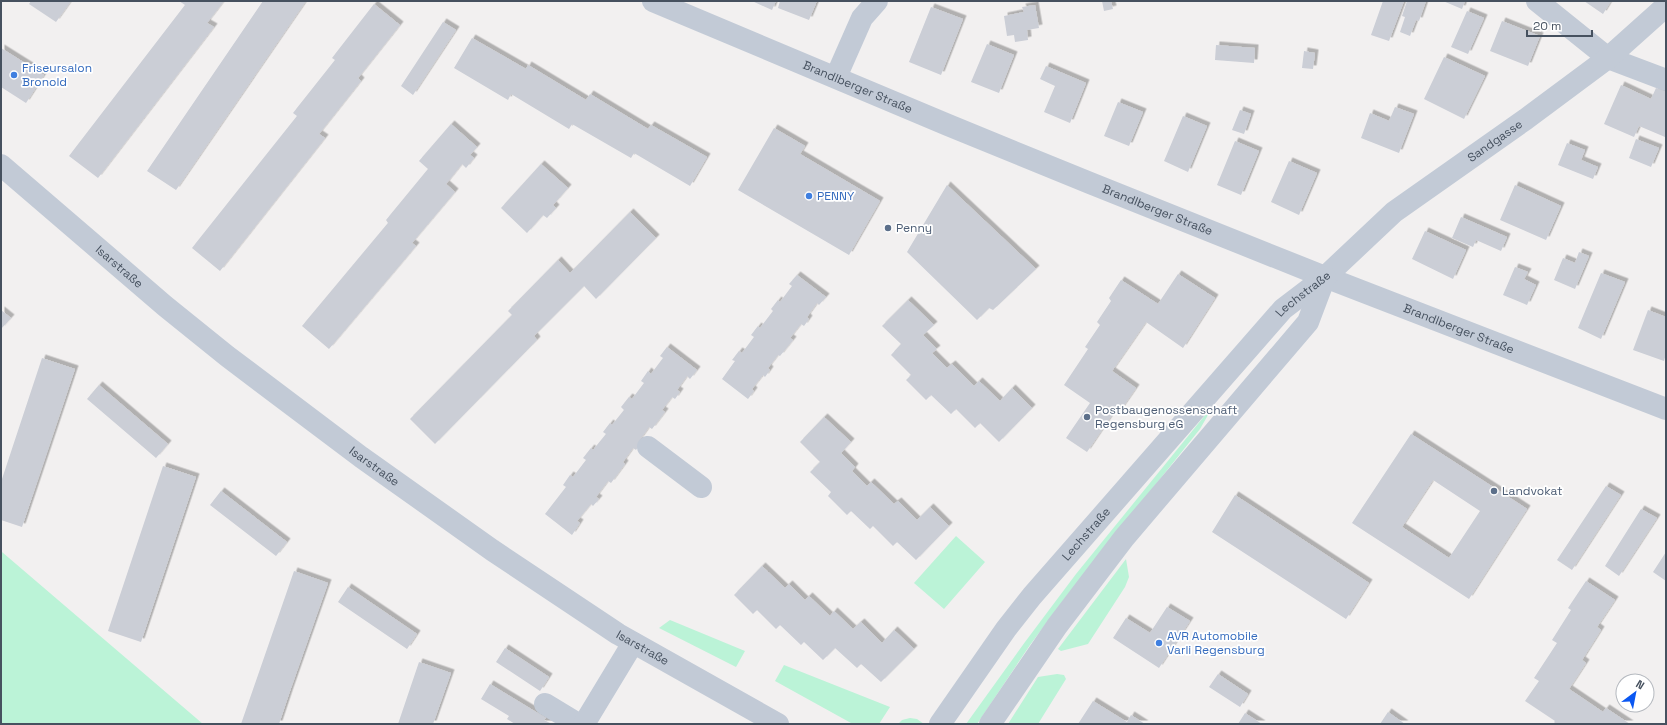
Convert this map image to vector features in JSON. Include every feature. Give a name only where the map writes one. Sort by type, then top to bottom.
[{"type":"street","name":"Brandlberger Straße","points":[[653,1],[948,125],[1325,277],[1666,409]]},
{"type":"street","points":[[836,77],[862,18],[877,1]]},
{"type":"street","points":[[1537,1],[1608,58],[1666,80]]},
{"type":"street","name":"Sandgasse","points":[[1325,277],[1394,212],[1526,119],[1608,58],[1666,6]]},
{"type":"street","name":"Isarstraße","points":[[1,165],[165,306],[288,404],[492,550],[633,643],[778,724]]},
{"type":"street","name":"Lechstraße","points":[[940,724],[1006,629],[1032,596],[1283,309],[1325,277]]},
{"type":"street","name":"Lechstraße","points":[[990,724],[1053,632],[1124,538],[1308,322],[1325,277]]},
{"type":"street","points":[[648,447],[701,487]]},
{"type":"street","points":[[584,724],[633,643]]},
{"type":"street","points":[[545,704],[578,724]]},
{"type":"green space","points":[[1206,414],[1208,415],[1200,429],[1068,594],[1030,645],[977,724],[966,724],[1076,574]]},
{"type":"green space","points":[[956,536],[985,562],[944,609],[914,583]]},
{"type":"green space","points":[[1,551],[2,552],[203,724],[1,724]]},
{"type":"green space","points":[[1126,559],[1129,577],[1125,587],[1088,644],[1061,651],[1058,649]]},
{"type":"green space","points":[[670,620],[745,651],[736,667],[659,628]]},
{"type":"green space","points":[[784,665],[890,707],[879,724],[851,723],[775,681]]},
{"type":"green space","points":[[1057,674],[1064,675],[1066,679],[1038,724],[1008,724],[1038,677]]},
{"type":"green space","points":[[910,718],[917,719],[924,724],[898,724],[902,720]]},
{"type":"building","points":[[31,1],[71,1],[56,22],[29,4]]},
{"type":"building","points":[[179,1],[224,1],[207,23],[214,27],[98,178],[69,156],[185,5]]},
{"type":"building","points":[[263,1],[306,1],[176,190],[147,171]]},
{"type":"building","points":[[752,1],[776,1],[772,10]]},
{"type":"building","points":[[780,1],[817,1],[809,20],[778,8]]},
{"type":"building","points":[[1102,1],[1111,1],[1113,9],[1104,11]]},
{"type":"building","points":[[1383,1],[1404,1],[1389,41],[1371,35]]},
{"type":"building","points":[[1407,1],[1426,1],[1419,21],[1416,20],[1410,36],[1400,32],[1405,17],[1402,16]]},
{"type":"building","points":[[1443,1],[1465,1],[1462,9]]},
{"type":"building","points":[[1584,1],[1611,1],[1603,14]]},
{"type":"building","points":[[374,4],[400,25],[358,78],[361,81],[319,134],[325,138],[220,271],[192,248],[297,116],[293,113],[335,60],[332,58]]},
{"type":"building","points":[[1035,5],[1039,28],[1027,30],[1028,40],[1015,42],[1014,35],[1007,36],[1004,16],[1024,12],[1022,7]]},
{"type":"building","points":[[931,7],[963,19],[941,75],[909,62]]},
{"type":"building","points":[[1467,11],[1484,18],[1468,54],[1451,47]]},
{"type":"building","points":[[1502,21],[1540,36],[1528,66],[1490,51]]},
{"type":"building","points":[[443,22],[456,30],[413,95],[401,86]]},
{"type":"building","points":[[472,38],[526,69],[528,65],[586,100],[590,94],[648,129],[651,125],[707,157],[690,186],[634,153],[631,158],[572,124],[569,129],[511,94],[508,100],[454,68]]},
{"type":"building","points":[[987,44],[1014,55],[999,93],[971,82]]},
{"type":"building","points":[[1216,45],[1255,48],[1254,63],[1215,60]]},
{"type":"building","points":[[1,48],[44,75],[26,103],[1,87]]},
{"type":"building","points":[[1304,51],[1315,53],[1313,69],[1302,68]]},
{"type":"building","points":[[1444,57],[1485,76],[1464,119],[1424,99]]},
{"type":"building","points":[[1046,66],[1086,83],[1070,123],[1044,112],[1055,86],[1040,79]]},
{"type":"building","points":[[1621,85],[1651,99],[1656,88],[1666,92],[1665,137],[1639,126],[1634,137],[1604,124]]},
{"type":"building","points":[[1118,102],[1143,112],[1129,146],[1104,136]]},
{"type":"building","points":[[1395,107],[1414,114],[1399,153],[1361,138],[1370,113],[1389,121]]},
{"type":"building","points":[[1240,110],[1251,114],[1244,134],[1232,130]]},
{"type":"building","points":[[1183,116],[1207,126],[1188,172],[1164,161]]},
{"type":"building","points":[[451,124],[477,147],[470,155],[474,158],[466,168],[462,164],[446,184],[455,192],[412,243],[416,246],[329,349],[302,326],[388,223],[386,220],[428,169],[419,161]]},
{"type":"building","name":"PENNY","points":[[774,128],[805,146],[800,154],[880,201],[849,255],[738,190]]},
{"type":"building","points":[[1636,139],[1659,148],[1651,167],[1629,158]]},
{"type":"building","points":[[1235,141],[1259,151],[1241,195],[1217,185]]},
{"type":"building","points":[[1567,143],[1585,150],[1581,160],[1598,167],[1593,179],[1558,165]]},
{"type":"building","points":[[1289,161],[1317,173],[1299,215],[1271,202]]},
{"type":"building","points":[[541,164],[568,188],[553,205],[556,208],[547,218],[543,215],[527,233],[501,208]]},
{"type":"building","points":[[947,185],[1036,269],[993,310],[989,308],[977,320],[907,252]]},
{"type":"building","points":[[1515,185],[1561,206],[1546,240],[1500,220]]},
{"type":"building","points":[[630,212],[656,238],[596,299],[584,286],[534,336],[537,340],[435,444],[410,419],[512,315],[508,311],[558,260],[570,273]]},
{"type":"building","points":[[1461,217],[1507,237],[1501,251],[1476,240],[1473,247],[1452,238]]},
{"type":"building","points":[[1425,231],[1466,250],[1453,279],[1412,259]]},
{"type":"building","points":[[1579,252],[1589,256],[1575,289],[1554,280],[1563,258],[1575,263]]},
{"type":"building","points":[[1515,267],[1528,272],[1524,279],[1536,285],[1527,305],[1503,295]]},
{"type":"building","points":[[1601,273],[1625,282],[1601,339],[1578,328]]},
{"type":"building","points":[[1178,274],[1215,298],[1183,348],[1146,322],[1112,371],[1136,388],[1120,411],[1116,409],[1087,452],[1066,438],[1090,403],[1064,385],[1088,349],[1085,347],[1100,325],[1097,322],[1111,301],[1109,298],[1121,280],[1158,304]]},
{"type":"building","points":[[797,275],[826,297],[819,305],[817,303],[807,317],[809,319],[804,326],[801,324],[790,338],[793,340],[768,368],[770,370],[765,377],[763,375],[752,389],[754,391],[748,399],[722,379],[735,361],[732,360],[739,351],[742,353],[754,337],[751,335],[758,326],[760,328],[773,311],[771,309],[778,300],[780,302],[792,286],[789,284]]},
{"type":"building","points":[[908,300],[934,325],[923,335],[937,349],[932,353],[947,368],[952,364],[974,386],[979,381],[1000,401],[1012,388],[1032,408],[999,442],[980,423],[975,428],[956,409],[951,414],[931,395],[926,400],[906,380],[911,375],[891,355],[901,344],[882,326]]},
{"type":"building","points":[[1,310],[11,318],[1,329]]},
{"type":"building","points":[[1648,310],[1666,317],[1666,354],[1664,361],[1633,350]]},
{"type":"building","points":[[667,347],[697,370],[690,379],[687,376],[677,390],[680,392],[675,399],[672,397],[662,410],[665,412],[652,429],[649,427],[639,441],[641,443],[636,450],[633,448],[623,462],[625,464],[611,483],[608,481],[596,497],[599,499],[593,506],[591,504],[577,521],[580,523],[572,535],[545,514],[566,487],[563,485],[570,475],[573,477],[586,460],[583,458],[591,448],[593,450],[606,434],[603,432],[610,423],[612,425],[624,410],[621,407],[629,397],[632,399],[644,383],[641,381],[648,371],[651,374],[663,358],[660,356]]},
{"type":"building","points":[[42,358],[75,369],[22,527],[1,520],[1,482]]},
{"type":"building","points":[[99,385],[168,444],[156,458],[87,399]]},
{"type":"building","points":[[824,417],[851,442],[841,453],[855,467],[852,471],[867,486],[871,482],[894,504],[898,501],[917,520],[930,507],[949,526],[916,560],[897,542],[893,546],[873,526],[870,529],[851,511],[847,515],[828,496],[831,492],[810,472],[820,462],[800,442]]},
{"type":"building","points":[[1411,434],[1527,509],[1469,599],[1352,523]],"holes":[[[1433,480],[1480,511],[1449,558],[1402,527]]]},
{"type":"building","points":[[163,466],[196,477],[141,642],[108,631]]},
{"type":"building","points":[[1606,486],[1621,495],[1572,570],[1557,560]]},
{"type":"building","points":[[221,491],[287,542],[276,556],[210,505]]},
{"type":"building","points":[[1235,495],[1369,583],[1346,619],[1212,532]]},
{"type":"building","points":[[1641,509],[1657,518],[1619,576],[1605,566]]},
{"type":"building","points":[[1666,552],[1666,581],[1653,572]]},
{"type":"building","points":[[762,566],[785,588],[789,584],[805,600],[809,596],[830,616],[834,611],[853,629],[861,622],[882,643],[894,630],[914,649],[881,682],[861,664],[857,668],[835,648],[823,660],[804,642],[801,645],[780,625],[776,629],[757,610],[753,614],[734,595]]},
{"type":"building","points":[[294,571],[328,583],[279,724],[241,724]]},
{"type":"building","points":[[1586,581],[1615,600],[1597,627],[1601,630],[1582,660],[1586,663],[1569,689],[1603,712],[1606,708],[1630,724],[1556,724],[1554,722],[1555,721],[1525,701],[1539,681],[1534,678],[1557,643],[1552,640],[1571,610],[1568,608]]},
{"type":"building","points":[[348,587],[417,634],[407,649],[338,602]]},
{"type":"building","name":"AVR Automobile Varli Regensburg","points":[[1167,607],[1190,621],[1159,668],[1113,638],[1126,618],[1150,633]]},
{"type":"building","points":[[505,648],[549,677],[540,691],[496,662]]},
{"type":"building","points":[[419,662],[451,673],[433,724],[398,724]]},
{"type":"building","points":[[1218,674],[1248,694],[1240,707],[1209,687]]},
{"type":"building","points":[[490,684],[546,718],[544,720],[552,724],[515,724],[507,719],[509,716],[481,699]]},
{"type":"building","points":[[1093,701],[1127,722],[1131,715],[1145,724],[1078,724]]},
{"type":"building","points":[[1388,712],[1405,724],[1380,724]]},
{"type":"building","points":[[1245,713],[1262,724],[1238,724]]},
{"type":"place","name":"Friseursalon Bronold","points":[[14,75]]},
{"type":"place","name":"PENNY","points":[[809,196]]},
{"type":"place","name":"Penny","points":[[888,228]]},
{"type":"place","name":"Postbaugenossenschaft Regensburg eG","points":[[1087,417]]},
{"type":"place","name":"Landvokat","points":[[1494,491]]},
{"type":"place","name":"AVR Automobile Varli Regensburg","points":[[1159,643]]}]
